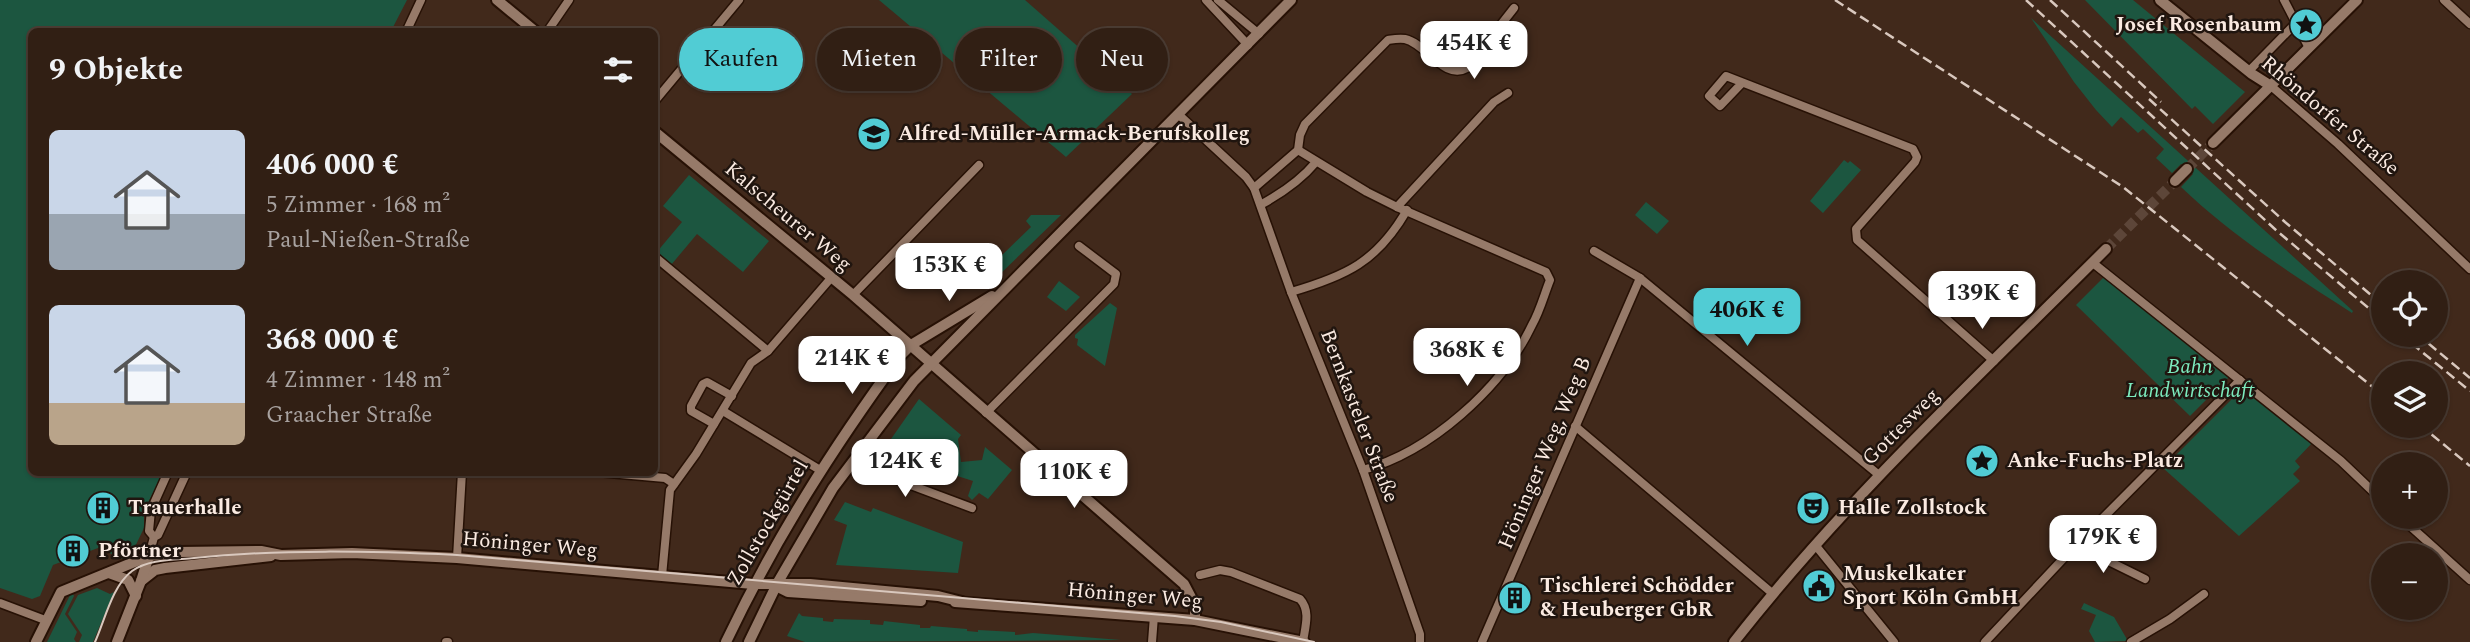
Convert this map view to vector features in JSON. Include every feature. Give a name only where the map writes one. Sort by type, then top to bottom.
[{"type":"street","points":[[408,28],[421,0]]},
{"type":"street","points":[[497,0],[531,28]]},
{"type":"street","points":[[550,28],[569,0]]},
{"type":"street","points":[[658,97],[738,0]]},
{"type":"street","points":[[1206,0],[1248,45]]},
{"type":"street","points":[[1218,0],[1258,34]]},
{"type":"street","name":"Zollstockgürtel","points":[[749,642],[776,586],[816,516],[914,381],[1292,0]]},
{"type":"street","name":"Rhöndorfer Straße","points":[[2160,0],[2271,86],[2339,144],[2470,269]]},
{"type":"street","points":[[2284,0],[2309,48]]},
{"type":"street","points":[[2213,143],[2357,0]]},
{"type":"street","points":[[2444,0],[2470,24]]},
{"type":"street","points":[[1254,188],[1298,150],[1305,124],[1388,40],[1402,38],[1412,41],[1452,72],[1461,72],[1514,8]]},
{"type":"street","points":[[2249,71],[2295,24]]},
{"type":"street","points":[[1742,83],[1913,149],[1917,157],[1915,162],[1856,229],[1857,240],[1994,361]]},
{"type":"street","points":[[1397,207],[1494,102],[1508,93]]},
{"type":"street","name":"Bernkasteler Straße","points":[[1178,114],[1246,177],[1262,204],[1291,292],[1363,470],[1420,634],[1420,642]]},
{"type":"street","name":"Kalscheurer Weg","points":[[658,134],[853,295],[1184,584],[1195,605],[1195,620]]},
{"type":"street","points":[[1298,150],[1397,207],[1548,275],[1550,280],[1532,326],[1515,354],[1473,404],[1411,452],[1385,464],[1363,470]]},
{"type":"street","points":[[1262,204],[1280,194],[1315,162]]},
{"type":"street","points":[[853,295],[979,165]]},
{"type":"street","points":[[2175,181],[2187,169]]},
{"type":"street","points":[[1291,292],[1330,280],[1364,260],[1386,242],[1407,210]]},
{"type":"street","points":[[986,413],[1114,284],[1116,275],[1079,246]]},
{"type":"street","name":"Gottesweg","points":[[1734,642],[1773,593],[1879,475],[2106,249]]},
{"type":"street","points":[[1594,251],[1640,278],[1879,475]]},
{"type":"street","points":[[658,259],[768,351]]},
{"type":"street","points":[[2093,263],[2341,461],[2371,490]]},
{"type":"street","points":[[662,576],[669,495],[674,484],[696,454],[751,363],[768,351],[831,278]]},
{"type":"street","name":"Höninger Weg, Weg B","points":[[1482,642],[1640,278]]},
{"type":"street","name":"Zollstockgürtel","points":[[726,642],[754,584],[820,470],[900,356],[911,345],[1003,289]]},
{"type":"street","points":[[1985,642],[2076,545],[2239,380]]},
{"type":"street","points":[[714,424],[691,411],[703,384],[707,382],[732,396]]},
{"type":"street","points":[[723,411],[820,470]]},
{"type":"street","points":[[1575,426],[1773,593]]},
{"type":"street","points":[[852,463],[972,508]]},
{"type":"street","points":[[154,537],[149,531],[151,510],[166,476]]},
{"type":"street","points":[[117,642],[136,596],[154,537],[158,536],[185,476]]},
{"type":"street","points":[[457,558],[462,476]]},
{"type":"street","points":[[643,476],[666,478],[674,484]]},
{"type":"street","points":[[2413,529],[2470,580]]},
{"type":"street","points":[[2076,545],[2145,579]]},
{"type":"street","points":[[1816,546],[1894,642]]},
{"type":"street","name":"Höninger Weg","points":[[36,642],[61,592],[149,556],[261,551],[281,555]]},
{"type":"street","name":"Höninger Weg","points":[[141,581],[155,570],[165,568],[281,555],[352,554],[457,558],[776,586],[788,593],[962,602],[1195,620],[1303,642],[1306,613],[1305,604],[1300,599],[1231,572],[1220,570],[1200,575]]},
{"type":"street","points":[[109,573],[128,580],[136,596]]},
{"type":"street","points":[[2131,642],[2170,619],[2204,594]]},
{"type":"street","points":[[0,603],[45,620]]},
{"type":"street","points":[[1152,642],[1154,616]]},
{"type":"green space","points":[[0,0],[407,0],[393,28],[28,28],[28,476],[162,476],[144,511],[144,528],[131,555],[123,559],[98,548],[53,565],[40,596],[32,599],[0,588]]},
{"type":"green space","points":[[879,0],[1025,0],[1057,28],[955,28],[955,64],[941,52],[941,28],[912,28]]},
{"type":"green space","points":[[2085,0],[2133,0],[2245,92],[2213,124],[2195,106],[2192,109]]},
{"type":"green space","points":[[2031,18],[2353,311],[2352,313],[2264,254],[2201,205],[2181,187],[2193,174],[2181,164],[2172,173],[2156,158],[2164,149],[2143,129],[2138,133],[2121,117],[2112,127],[2074,82]]},
{"type":"green space","points":[[1062,33],[1076,45],[1076,91],[1129,91],[1132,94],[1066,157],[987,91],[1062,91]]},
{"type":"green space","points":[[1844,160],[1848,163],[1850,161],[1861,170],[1823,213],[1810,201]]},
{"type":"green space","points":[[689,175],[769,241],[743,272],[697,234],[671,265],[658,255],[658,251],[682,222],[663,206]]},
{"type":"green space","points":[[1646,202],[1669,221],[1657,234],[1635,215]]},
{"type":"green space","points":[[1031,215],[1061,215],[996,278],[995,259],[1031,227],[1026,221]]},
{"type":"green space","name":"Bahn Landwirtschaft","points":[[2104,277],[2229,377],[2190,416],[2076,305]]},
{"type":"green space","points":[[1059,281],[1080,297],[1066,311],[1047,297]]},
{"type":"green space","points":[[1110,303],[1117,308],[1105,366],[1077,345],[1078,339],[1075,335]]},
{"type":"green space","points":[[2243,388],[2312,443],[2295,461],[2300,467],[2293,474],[2300,481],[2239,536],[2163,468]]},
{"type":"green space","points":[[919,399],[961,435],[958,439],[961,462],[982,460],[985,447],[1012,470],[988,499],[979,493],[972,500],[968,496],[973,481],[942,471],[941,467],[939,469],[916,458],[915,460],[884,449]]},
{"type":"green space","points":[[845,502],[871,512],[873,508],[963,542],[958,573],[836,565],[847,525],[834,520]]},
{"type":"green space","points":[[97,588],[110,594],[114,592],[93,642],[79,642],[82,635],[68,614],[78,595]]},
{"type":"green space","points":[[72,591],[74,596],[65,614],[77,632],[74,639],[76,642],[47,642]]},
{"type":"green space","points":[[2084,603],[2114,617],[2128,641],[2095,642],[2089,631],[2096,615],[2081,609]]},
{"type":"green space","points":[[799,613],[802,616],[833,622],[834,619],[870,620],[870,624],[883,625],[884,621],[920,625],[920,628],[931,626],[978,632],[1015,632],[1015,635],[1033,633],[1121,640],[805,642],[787,636]]},
{"type":"tunnel","points":[[2187,169],[2213,143]]},
{"type":"tunnel","points":[[2106,249],[2175,181]]},
{"type":"tram line","points":[[95,642],[119,585],[132,571],[146,564],[227,555],[326,552],[457,555],[1175,616],[1221,622],[1314,642]]},
{"type":"railway","points":[[1835,0],[2123,187],[2371,386]]},
{"type":"railway","points":[[2026,0],[2277,231],[2371,310]]},
{"type":"railway","points":[[2050,0],[2161,102]]},
{"type":"railway","points":[[2149,99],[2285,222],[2371,295]]},
{"type":"railway","points":[[2416,347],[2470,391]]},
{"type":"railway","points":[[2433,347],[2470,378]]},
{"type":"railway","points":[[2436,438],[2470,466]]},
{"type":"place","name":"Josef Rosenbaum","points":[[2306,25]]},
{"type":"place","name":"Alfred-Müller-Armack-Berufskolleg","points":[[874,134]]},
{"type":"place","name":"Anke-Fuchs-Platz","points":[[1982,461]]},
{"type":"place","name":"Trauerhalle","points":[[103,508]]},
{"type":"place","name":"Halle Zollstock","points":[[1813,508]]},
{"type":"place","name":"Pförtner","points":[[73,551]]},
{"type":"place","name":"Muskelkater Sport Köln GmbH","points":[[1819,586]]},
{"type":"place","name":"Tischlerei Schödder & Heuberger GbR","points":[[1515,598]]}]
